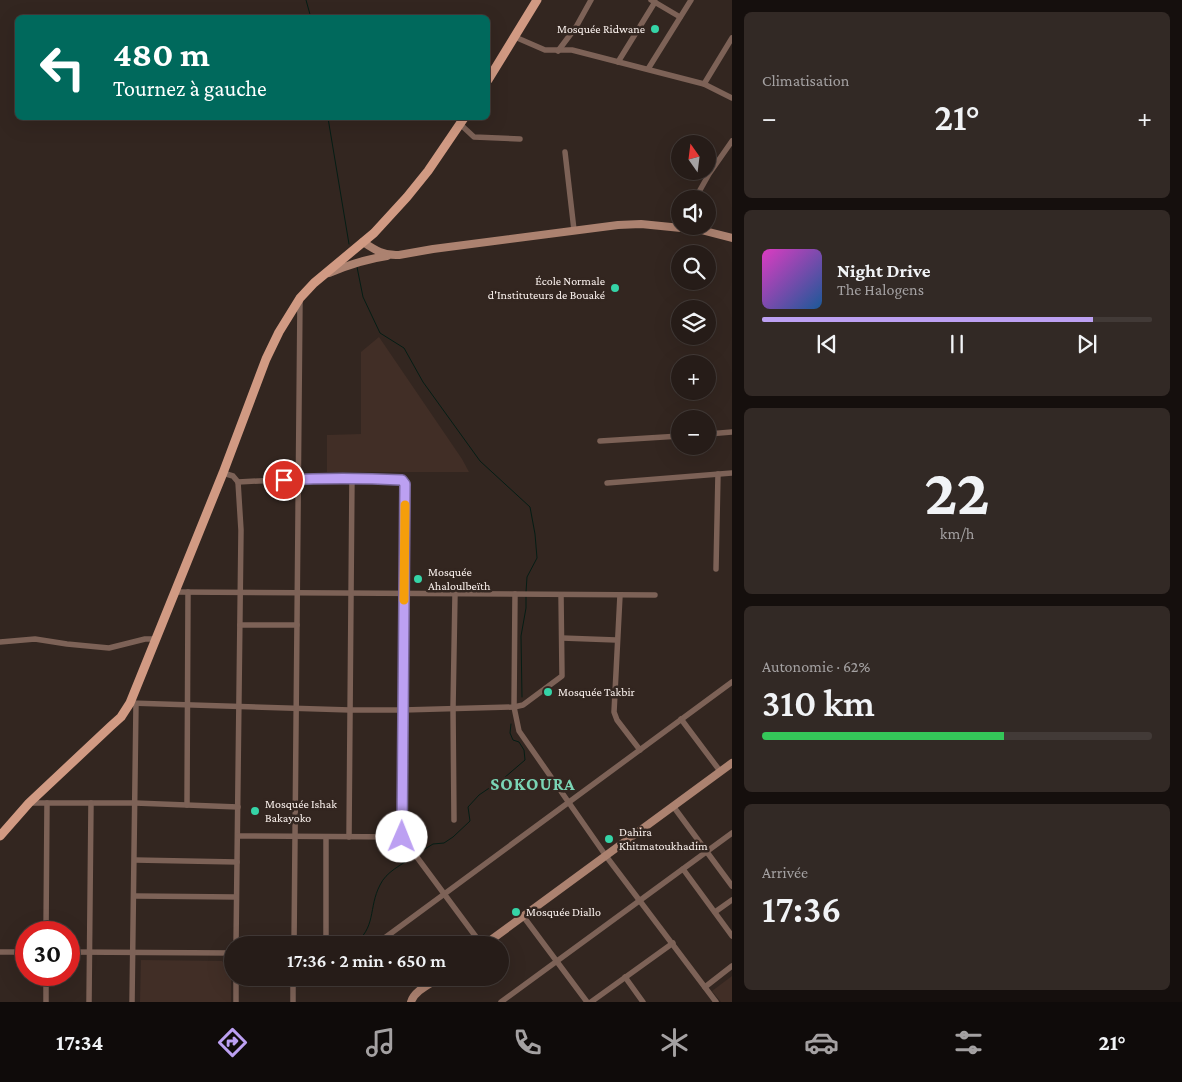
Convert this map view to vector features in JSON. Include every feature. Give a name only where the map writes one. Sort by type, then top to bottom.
[{"type":"main road","points":[[490,77],[537,0]]},
{"type":"main road","points":[[0,836],[29,803],[133,704],[246,410],[279,332],[300,298],[322,275],[363,242],[392,213],[428,171],[462,121]]},
{"type":"street","points":[[558,51],[576,27],[591,0]]},
{"type":"street","points":[[648,70],[691,0]]},
{"type":"street","points":[[618,62],[653,1],[680,18]]},
{"type":"street","points":[[514,38],[545,50],[572,50],[704,84],[732,98]]},
{"type":"street","points":[[704,84],[732,38]]},
{"type":"street","points":[[462,121],[474,137],[520,139]]},
{"type":"street","points":[[700,190],[732,141]]},
{"type":"street","points":[[565,152],[574,230]]},
{"type":"street","points":[[322,275],[369,258],[574,230],[640,224],[671,226]]},
{"type":"street","points":[[716,234],[732,238]]},
{"type":"street","points":[[363,242],[378,252],[389,256]]},
{"type":"street","points":[[294,936],[300,298]]},
{"type":"street","points":[[716,433],[732,432]]},
{"type":"street","points":[[600,441],[671,437]]},
{"type":"street","points":[[223,473],[233,476],[238,482],[241,530],[236,936]]},
{"type":"street","points":[[607,483],[732,473]]},
{"type":"street","points":[[716,569],[718,474]]},
{"type":"street","points":[[238,482],[352,478],[402,480],[404,482],[402,837],[476,936]]},
{"type":"street","points":[[349,837],[352,478]]},
{"type":"street","points":[[175,592],[655,595]]},
{"type":"street","points":[[187,805],[188,592]]},
{"type":"street","points":[[454,820],[455,594]]},
{"type":"street","points":[[515,594],[514,707],[516,722],[522,736],[606,856],[716,1002]]},
{"type":"street","points":[[132,1002],[135,896],[133,704],[350,710],[514,707],[523,705],[562,676],[561,595]]},
{"type":"street","points":[[620,595],[616,640],[614,712],[617,720],[640,750]]},
{"type":"street","points":[[240,625],[297,625]]},
{"type":"street","points":[[562,638],[616,640]]},
{"type":"street","points":[[0,642],[35,639],[109,648],[145,639],[157,639]]},
{"type":"street","points":[[387,936],[732,682]]},
{"type":"street","points":[[682,719],[720,771]]},
{"type":"street","points":[[495,936],[732,763]]},
{"type":"street","points":[[29,803],[238,807]]},
{"type":"street","points":[[46,803],[46,921]]},
{"type":"street","points":[[89,1002],[91,803]]},
{"type":"street","points":[[673,806],[732,886]]},
{"type":"street","points":[[501,1002],[732,833]]},
{"type":"street","points":[[238,836],[402,837]]},
{"type":"street","points":[[326,837],[326,936]]},
{"type":"street","points":[[135,860],[237,862]]},
{"type":"street","points":[[683,869],[732,936]]},
{"type":"street","points":[[135,896],[236,897]]},
{"type":"street","points":[[715,912],[732,900]]},
{"type":"street","points":[[523,916],[587,1002]]},
{"type":"street","points":[[591,1002],[673,943]]},
{"type":"street","points":[[0,952],[15,952]]},
{"type":"street","points":[[80,952],[224,953]]},
{"type":"street","points":[[705,987],[732,966]]},
{"type":"street","points":[[625,977],[643,1002]]},
{"type":"street","points":[[46,986],[46,1002]]},
{"type":"street","points":[[236,986],[236,1002]]},
{"type":"street","points":[[292,986],[293,1002]]},
{"type":"street","points":[[411,1002],[412,998],[428,986]]},
{"type":"shaded area","points":[[379,337],[469,472],[327,472],[327,435],[361,434],[361,352]]},
{"type":"shaded area","points":[[141,960],[222,961],[224,963],[224,986],[231,986],[231,1002],[140,1002]]},
{"type":"shaded area","points":[[732,976],[732,1002],[721,1002],[712,991]]},
{"type":"waterway","points":[[306,0],[310,15]]},
{"type":"waterway","points":[[328,120],[349,244]]},
{"type":"waterway","points":[[357,267],[363,297],[380,333],[404,348],[423,382],[480,461],[530,507],[537,558],[527,577],[526,592]]},
{"type":"waterway","points":[[522,697],[521,636],[526,596]]},
{"type":"waterway","points":[[420,852],[433,844],[444,843],[453,837],[470,821],[468,807],[479,795],[504,778],[525,760],[524,750],[519,742],[513,740],[510,733],[511,724]]},
{"type":"waterway","points":[[363,936],[369,925],[376,893],[383,880],[394,869],[413,857]]},
{"type":"slow traffic","points":[[404,600],[405,505]]},
{"type":"place","name":"Mosquée Ridwane","points":[[655,29]]},
{"type":"place","name":"École Normale d'Instituteurs de Bouaké","points":[[615,288]]},
{"type":"place","name":"Mosquée Ahaloulbeïth","points":[[418,579]]},
{"type":"place","name":"Mosquée Takbir","points":[[548,692]]},
{"type":"place","name":"Mosquée Ishak Bakayoko","points":[[255,811]]},
{"type":"place","name":"Dahira Khitmatoukhadim","points":[[609,839]]},
{"type":"place","name":"Mosquée Diallo","points":[[516,912]]},
{"type":"district","name":"SOKOURA","points":[[533,784]]},
{"type":"route","points":[[284,480],[385,479],[402,480],[405,484],[402,837]]}]
